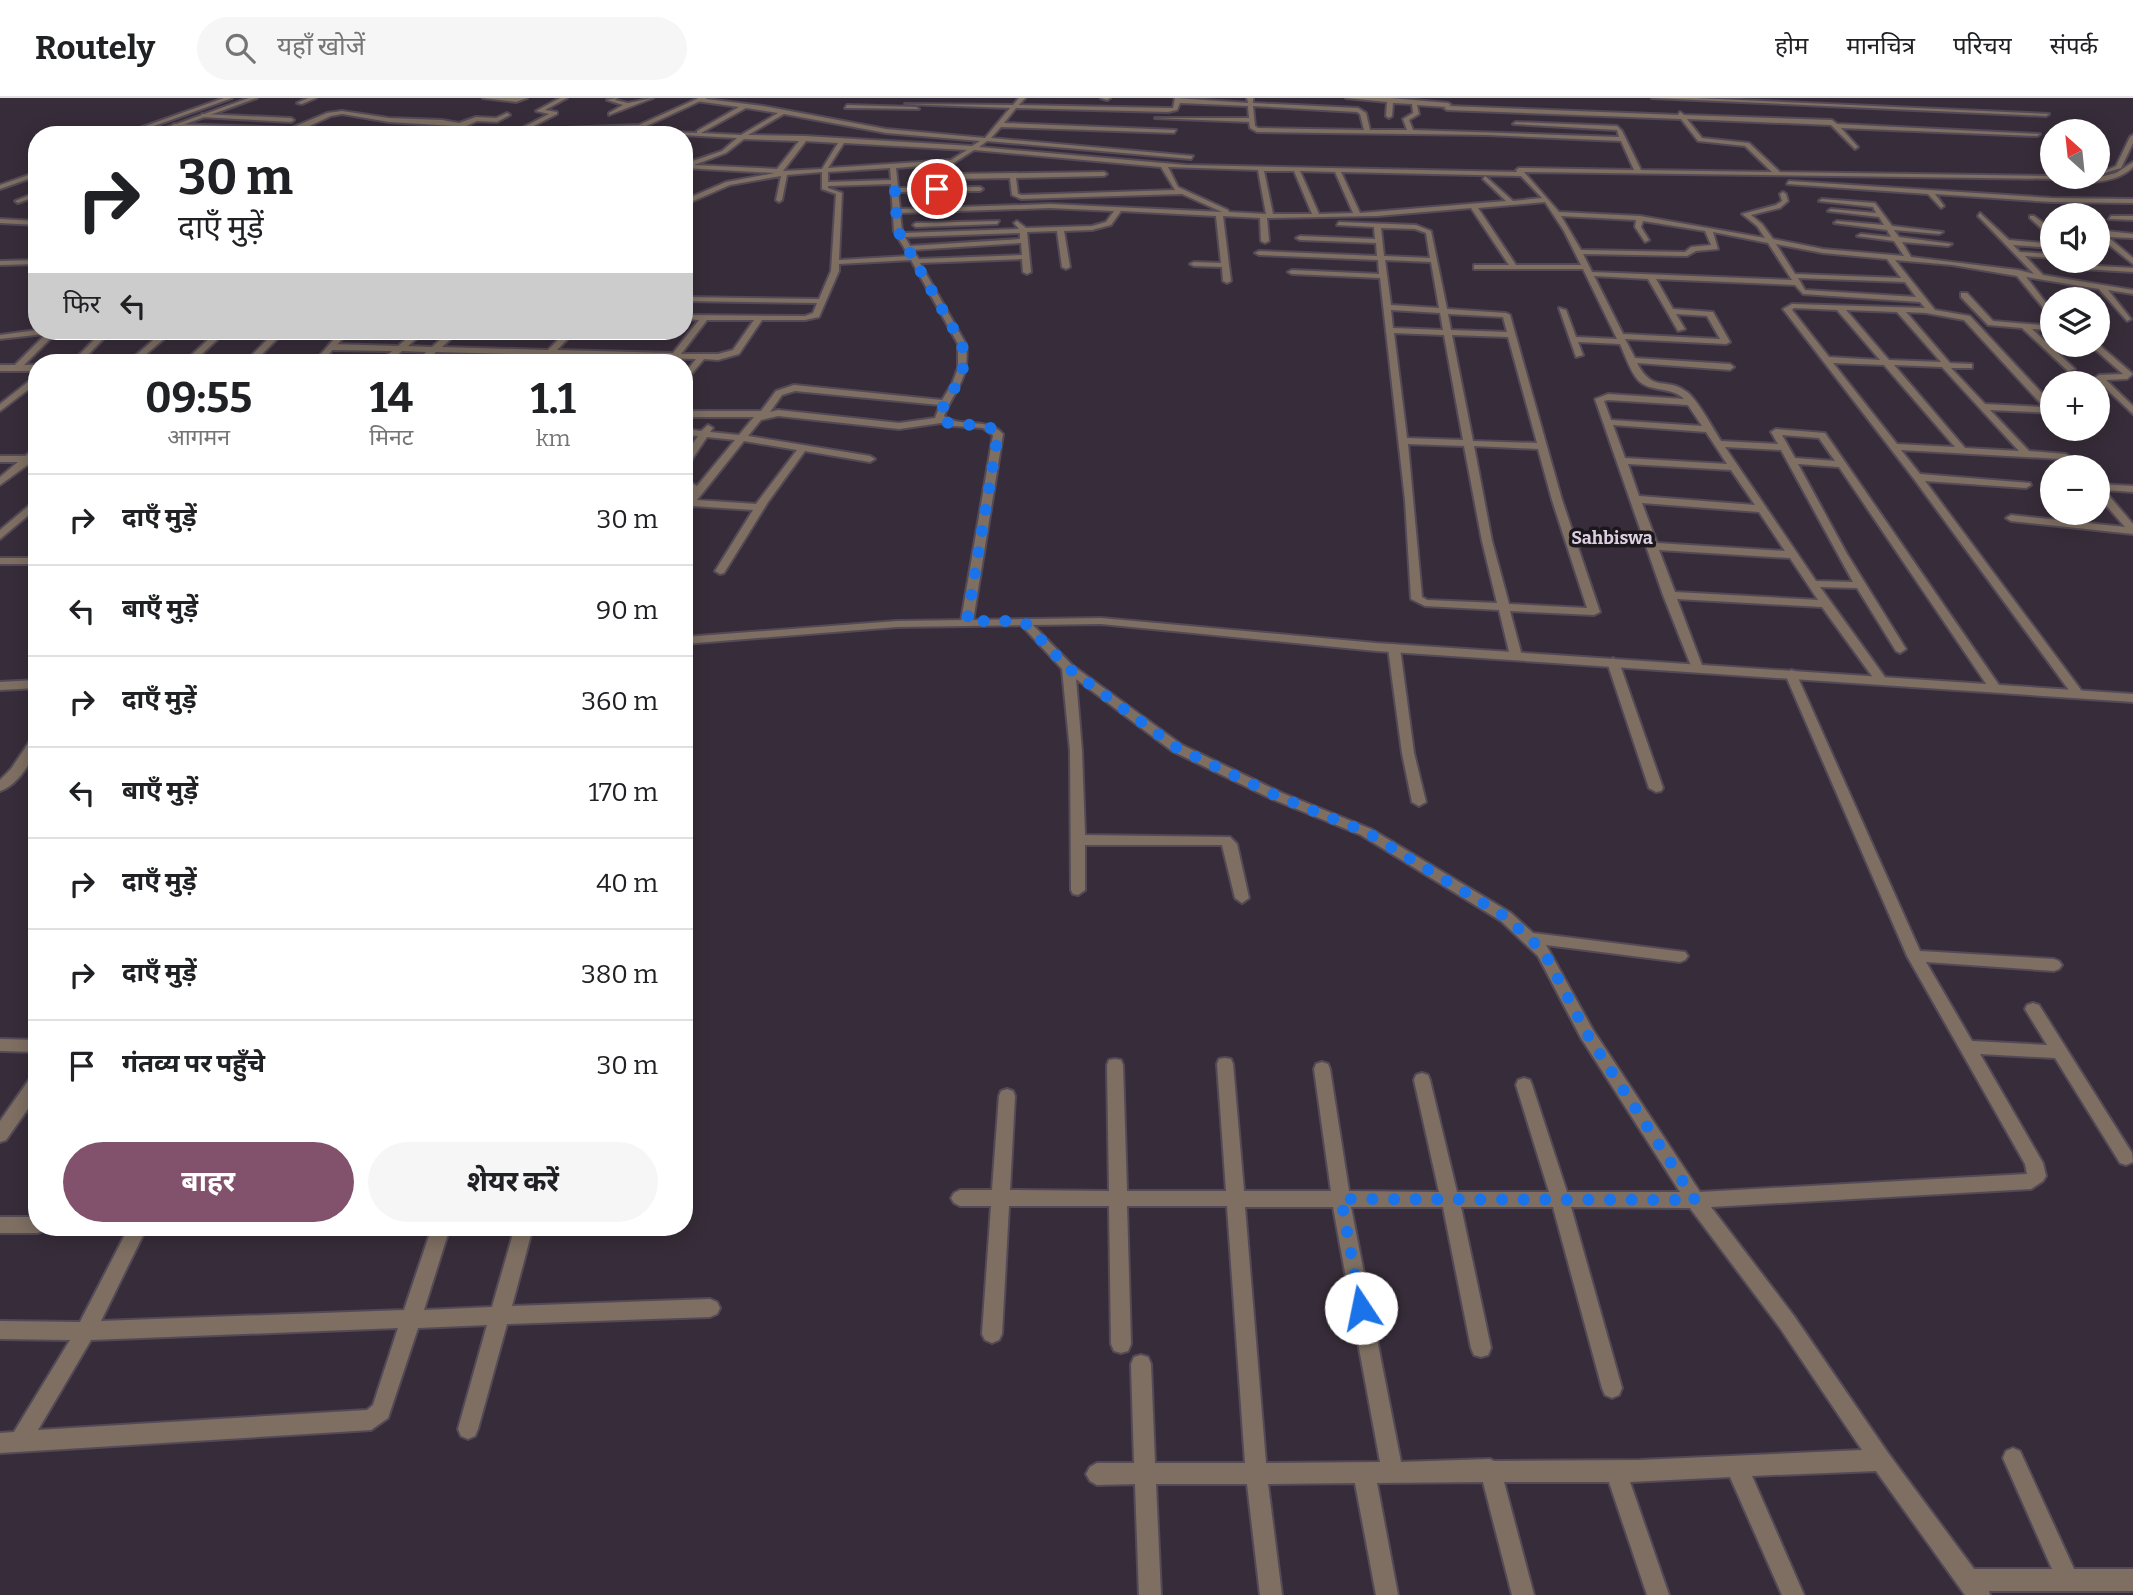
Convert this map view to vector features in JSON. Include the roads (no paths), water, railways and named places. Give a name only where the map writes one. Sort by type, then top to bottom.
[{"type":"street","points":[[149,126],[229,98]]},
{"type":"street","points":[[174,126],[254,98]]},
{"type":"street","points":[[300,103],[313,98]]},
{"type":"street","points":[[486,98],[524,98]]},
{"type":"street","points":[[530,126],[555,113],[539,111],[564,98]]},
{"type":"street","points":[[614,98],[610,100],[628,105]]},
{"type":"street","points":[[611,114],[650,98]]},
{"type":"street","points":[[982,106],[988,98]]},
{"type":"street","points":[[693,200],[728,183],[781,172],[949,163],[959,160],[1002,125],[1022,98]]},
{"type":"street","points":[[1134,109],[1137,98]]},
{"type":"street","points":[[1349,98],[1449,104],[1499,111],[2036,134]]},
{"type":"street","points":[[1495,98],[1499,111]]},
{"type":"street","points":[[1655,98],[2046,114]]},
{"type":"street","points":[[1670,98],[1700,140],[1751,145],[1777,173]]},
{"type":"street","points":[[1814,98],[1855,146]]},
{"type":"street","points":[[641,126],[701,99],[783,112],[830,127],[988,138],[1191,157]]},
{"type":"street","points":[[1172,110],[1177,107],[1178,99],[1249,101],[1289,107],[1362,111],[1367,131]]},
{"type":"street","points":[[1389,116],[1390,100]]},
{"type":"street","points":[[1249,101],[1252,127],[1257,130],[1409,131],[1451,128],[1622,139]]},
{"type":"street","points":[[1409,131],[1406,118],[1416,114],[1414,102]]},
{"type":"street","points":[[1538,102],[1544,125]]},
{"type":"street","points":[[1448,117],[1449,104]]},
{"type":"street","points":[[699,132],[746,106]]},
{"type":"street","points":[[907,106],[1013,110],[1192,110],[1250,116]]},
{"type":"street","points":[[847,107],[982,106],[1013,110]]},
{"type":"street","points":[[1289,107],[1292,130]]},
{"type":"street","points":[[1077,128],[1089,108]]},
{"type":"street","points":[[1325,109],[1329,130]]},
{"type":"street","points":[[1192,110],[1194,119]]},
{"type":"street","points":[[693,163],[723,152],[783,112]]},
{"type":"street","points":[[308,126],[337,113],[459,125],[476,119],[497,120],[507,116]]},
{"type":"street","points":[[202,116],[291,120]]},
{"type":"street","points":[[1152,118],[1250,116]]},
{"type":"street","points":[[1611,116],[1638,171]]},
{"type":"street","points":[[1097,136],[1172,138],[1179,125],[1194,119]]},
{"type":"street","points":[[886,131],[896,122]]},
{"type":"street","points":[[1516,124],[1617,128]]},
{"type":"street","points":[[1002,125],[1174,131]]},
{"type":"street","points":[[693,132],[811,136],[830,127]]},
{"type":"street","points":[[693,133],[977,146],[1164,166],[2040,178]]},
{"type":"street","points":[[693,143],[714,134]]},
{"type":"street","points":[[2110,170],[2119,167],[2133,137]]},
{"type":"street","points":[[779,200],[781,172],[805,138]]},
{"type":"street","points":[[693,317],[816,315],[832,282],[836,262],[839,193],[825,189],[825,168],[843,140]]},
{"type":"street","points":[[878,142],[878,150],[906,152]]},
{"type":"street","points":[[1165,156],[1171,144]]},
{"type":"street","points":[[1069,157],[1072,185]]},
{"type":"street","points":[[1101,160],[1108,186]]},
{"type":"street","points":[[949,163],[948,174],[951,177],[1104,174]]},
{"type":"street","points":[[1931,180],[2080,180],[2117,175],[2127,171],[2133,164]]},
{"type":"street","points":[[693,166],[781,172]]},
{"type":"street","points":[[893,166],[898,230],[962,344],[965,361],[962,375],[940,413],[942,421]]},
{"type":"street","points":[[1164,166],[1172,183],[1181,192],[1230,214]]},
{"type":"street","points":[[1261,169],[1266,216],[1265,241]]},
{"type":"street","points":[[1296,169],[1316,216]]},
{"type":"street","points":[[1338,170],[1357,214]]},
{"type":"street","points":[[1521,172],[1556,214],[1643,381],[1653,386],[1683,392],[1812,584],[1881,680]]},
{"type":"street","points":[[0,187],[28,177]]},
{"type":"street","points":[[1013,177],[1014,195],[1021,197],[1181,192]]},
{"type":"street","points":[[1485,178],[1511,202]]},
{"type":"street","points":[[1087,186],[1172,183]]},
{"type":"street","points":[[1789,183],[2052,200],[2129,201],[2133,207]]},
{"type":"street","points":[[825,184],[895,190],[978,192]]},
{"type":"street","points":[[1930,192],[1941,206]]},
{"type":"street","points":[[1783,194],[1784,201],[1778,208],[1745,214],[1758,222],[1806,293],[1923,300]]},
{"type":"street","points":[[1981,195],[1987,202]]},
{"type":"street","points":[[18,201],[28,197]]},
{"type":"street","points":[[897,211],[1050,206],[1316,216],[1547,200]]},
{"type":"street","points":[[1822,201],[1872,204],[1909,259]]},
{"type":"street","points":[[1473,206],[1514,267]]},
{"type":"street","points":[[1023,229],[1102,226],[1109,224],[1118,210]]},
{"type":"street","points":[[1831,211],[1881,215]]},
{"type":"street","points":[[1219,214],[1227,281]]},
{"type":"street","points":[[1556,214],[1640,218],[1836,253],[2018,272],[2133,292]]},
{"type":"street","points":[[1980,215],[2040,276]]},
{"type":"street","points":[[2032,217],[2040,224]]},
{"type":"street","points":[[1640,218],[1638,227],[1645,240]]},
{"type":"street","points":[[2110,218],[2133,218]]},
{"type":"street","points":[[2,222],[28,223]]},
{"type":"street","points":[[898,230],[1017,223],[1023,229],[1027,272]]},
{"type":"street","points":[[1338,223],[1416,227],[1427,230],[1487,541],[1516,656]]},
{"type":"street","points":[[1838,223],[1939,232]]},
{"type":"street","points":[[1377,225],[1417,599],[1425,603],[1594,612],[1503,314],[1387,307]]},
{"type":"street","points":[[1060,228],[1066,267]]},
{"type":"street","points":[[1578,252],[1687,254],[1693,249],[1715,247],[1708,229]]},
{"type":"street","points":[[2110,234],[2133,236]]},
{"type":"street","points":[[1861,236],[1948,244]]},
{"type":"street","points":[[1300,237],[1379,241]]},
{"type":"street","points":[[909,248],[1024,241]]},
{"type":"street","points":[[2007,242],[2040,245]]},
{"type":"street","points":[[2110,242],[2133,262]]},
{"type":"street","points":[[2110,250],[2133,252]]},
{"type":"street","points":[[1259,253],[1433,260]]},
{"type":"street","points":[[2020,254],[2040,255]]},
{"type":"street","points":[[836,262],[1026,257]]},
{"type":"street","points":[[1890,258],[1931,310],[1929,312]]},
{"type":"street","points":[[0,263],[28,262]]},
{"type":"street","points":[[1194,264],[1226,265]]},
{"type":"street","points":[[1477,267],[1587,270],[1650,276],[1907,280]]},
{"type":"street","points":[[2110,269],[2133,270]]},
{"type":"street","points":[[1292,272],[1383,276]]},
{"type":"street","points":[[2018,272],[2040,301]]},
{"type":"street","points":[[1650,276],[1681,329]]},
{"type":"street","points":[[2101,286],[2127,319]]},
{"type":"street","points":[[1964,295],[1991,323],[2040,328]]},
{"type":"street","points":[[693,299],[823,301]]},
{"type":"street","points":[[2040,397],[1967,318],[1899,310],[1787,307],[1895,447],[2078,694]]},
{"type":"street","points":[[1840,308],[1962,450]]},
{"type":"street","points":[[1562,310],[1579,355]]},
{"type":"street","points":[[1899,310],[1946,365],[1947,370],[2025,452]]},
{"type":"street","points":[[1573,338],[1726,342],[1710,314],[1670,311]]},
{"type":"street","points":[[693,333],[705,317]]},
{"type":"street","points":[[693,357],[736,352],[759,318]]},
{"type":"street","points":[[2025,327],[2071,369]]},
{"type":"street","points":[[1389,330],[1511,335]]},
{"type":"street","points":[[0,337],[28,335]]},
{"type":"street","points":[[31,354],[44,340]]},
{"type":"street","points":[[84,354],[98,340]]},
{"type":"street","points":[[141,354],[158,340]]},
{"type":"street","points":[[197,354],[213,340]]},
{"type":"street","points":[[257,354],[272,340]]},
{"type":"street","points":[[325,354],[338,340]]},
{"type":"street","points":[[393,354],[410,340]]},
{"type":"street","points":[[429,354],[444,340]]},
{"type":"street","points":[[550,352],[562,340]]},
{"type":"street","points":[[677,354],[687,340]]},
{"type":"street","points":[[332,347],[602,354]]},
{"type":"street","points":[[17,368],[28,357]]},
{"type":"street","points":[[2108,357],[2129,374],[2124,377],[2099,378],[2133,411]]},
{"type":"street","points":[[693,368],[701,358]]},
{"type":"street","points":[[1632,360],[1730,367]]},
{"type":"street","points":[[1828,360],[1969,366]]},
{"type":"street","points":[[0,368],[28,368]]},
{"type":"street","points":[[0,408],[28,385]]},
{"type":"street","points":[[693,498],[779,393],[794,388],[947,403]]},
{"type":"street","points":[[1690,402],[1600,397],[1697,668]]},
{"type":"street","points":[[1982,407],[2040,409]]},
{"type":"street","points":[[693,415],[778,413],[899,426],[942,421],[991,427],[998,434],[967,621]]},
{"type":"street","points":[[693,452],[714,416]]},
{"type":"street","points":[[1607,422],[1708,429]]},
{"type":"street","points":[[1900,649],[1861,585],[1776,432],[1818,433],[1995,688]]},
{"type":"street","points":[[693,433],[870,458]]},
{"type":"street","points":[[1402,442],[1543,446]]},
{"type":"street","points":[[1718,444],[1784,447]]},
{"type":"street","points":[[1895,447],[2050,455]]},
{"type":"street","points":[[720,570],[759,507],[803,448]]},
{"type":"street","points":[[0,459],[28,459]]},
{"type":"street","points":[[1621,461],[1734,467]]},
{"type":"street","points":[[1791,461],[1841,464]]},
{"type":"street","points":[[0,482],[28,462]]},
{"type":"street","points":[[1917,477],[2026,485]]},
{"type":"street","points":[[693,488],[698,491]]},
{"type":"street","points":[[2110,489],[2133,489]]},
{"type":"street","points":[[1635,499],[1762,509]]},
{"type":"street","points":[[2110,503],[2133,531]]},
{"type":"street","points":[[693,507],[759,507]]},
{"type":"street","points":[[0,536],[28,510]]},
{"type":"street","points":[[2011,519],[2133,531]]},
{"type":"street","points":[[1652,546],[1793,555]]},
{"type":"street","points":[[0,561],[28,561]]},
{"type":"street","points":[[1812,584],[1861,585]]},
{"type":"street","points":[[1669,595],[1826,604]]},
{"type":"street","points":[[693,639],[967,621],[1017,621],[1026,624],[1101,621],[1394,648],[2133,698]]},
{"type":"street","points":[[1026,624],[1068,668],[1177,748],[1277,796],[1366,832],[1506,917],[1531,938],[1544,952],[1587,1034],[1695,1200],[1787,1322],[1881,1460],[1974,1588],[2068,1580],[2133,1580]]},
{"type":"street","points":[[1394,648],[1408,753],[1419,802]]},
{"type":"street","points":[[1613,662],[1656,788]]},
{"type":"street","points":[[1068,668],[1074,713],[1078,890]]},
{"type":"street","points":[[960,1198],[1695,1200],[2031,1181],[2038,1176],[2034,1163],[1915,956],[1791,674]]},
{"type":"street","points":[[0,686],[28,684]]},
{"type":"street","points":[[0,787],[16,772],[28,754]]},
{"type":"street","points":[[1078,840],[1225,840],[1230,844],[1242,898]]},
{"type":"street","points":[[1531,938],[1680,956]]},
{"type":"street","points":[[1915,956],[2054,965]]},
{"type":"street","points":[[2034,1009],[2126,1158]]},
{"type":"street","points":[[0,1045],[28,1046]]},
{"type":"street","points":[[1967,1047],[2060,1052]]},
{"type":"street","points":[[1225,1064],[1256,1473],[1271,1595]]},
{"type":"street","points":[[1115,1065],[1120,1198],[1121,1344]]},
{"type":"street","points":[[1322,1069],[1341,1199],[1392,1472]]},
{"type":"street","points":[[1422,1080],[1481,1348]]},
{"type":"street","points":[[1524,1085],[1560,1199],[1612,1388]]},
{"type":"street","points":[[0,1135],[28,1095]]},
{"type":"street","points":[[992,1334],[1007,1096]]},
{"type":"street","points":[[0,1225],[28,1225]]},
{"type":"street","points":[[10,1443],[86,1331],[134,1236]]},
{"type":"street","points":[[10,1443],[371,1420],[381,1411],[437,1236]]},
{"type":"street","points":[[468,1429],[522,1236]]},
{"type":"street","points":[[0,1330],[86,1331],[710,1308]]},
{"type":"street","points":[[1141,1364],[1150,1595]]},
{"type":"street","points":[[2013,1458],[2068,1580]]},
{"type":"street","points":[[1097,1474],[1616,1471],[1881,1460]]},
{"type":"street","points":[[1737,1468],[1793,1595]]},
{"type":"street","points":[[1490,1470],[1523,1595]]},
{"type":"street","points":[[1616,1471],[1658,1595]]},
{"type":"street","points":[[1364,1472],[1387,1595]]},
{"type":"district","name":"Sahbiswa","points":[[1612,538]]}]
